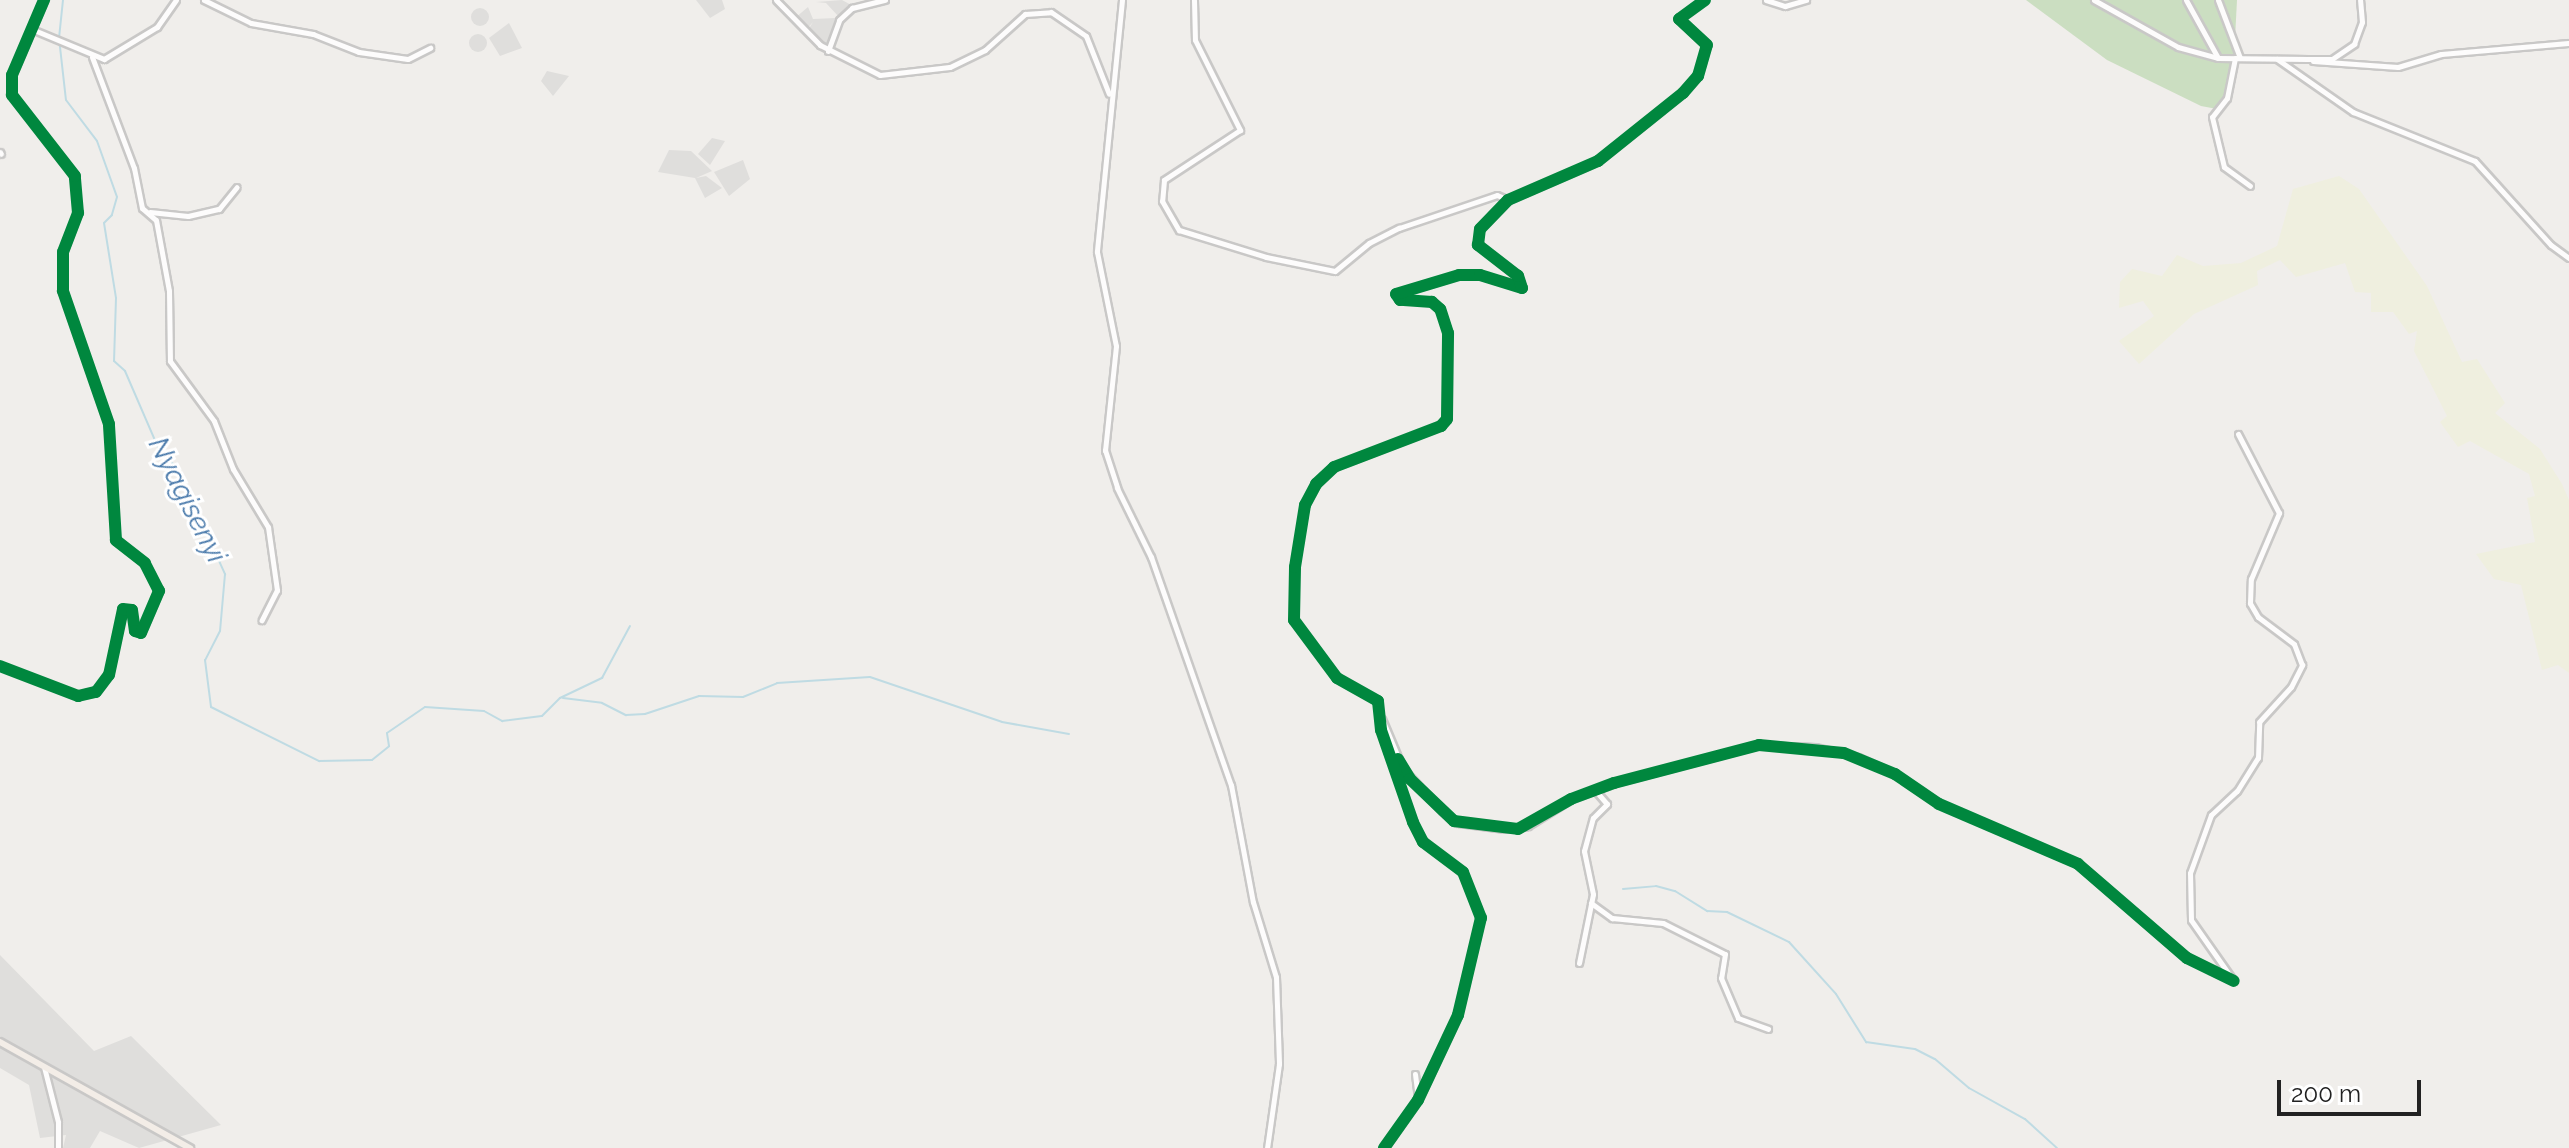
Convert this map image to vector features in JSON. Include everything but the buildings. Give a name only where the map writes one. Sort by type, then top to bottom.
[{"type":"main road","points":[[0,1042],[190,1148]]},
{"type":"street","points":[[0,666],[78,696],[96,692],[109,675],[123,609],[132,610],[135,631],[141,633],[159,591],[145,563],[116,540],[109,424],[63,291],[61,260],[78,213],[75,176],[12,95],[12,75],[34,30],[44,0]]},
{"type":"street","points":[[34,30],[92,57],[111,56],[157,27],[176,0]]},
{"type":"street","points":[[204,0],[251,23],[299,30],[359,52],[408,59],[430,48]]},
{"type":"street","points":[[776,0],[828,51],[880,75],[950,67],[985,50],[1025,14],[1051,12],[1086,36],[1109,95]]},
{"type":"street","points":[[828,51],[839,20],[852,8],[885,0]]},
{"type":"street","points":[[1122,0],[1109,95],[1097,252],[1116,346],[1105,450],[1117,488],[1151,557],[1231,785],[1253,902],[1276,977],[1279,1064],[1267,1148]]},
{"type":"street","points":[[1194,0],[1195,40],[1240,130],[1164,180],[1162,201],[1179,230],[1335,271],[1369,243],[1399,228],[1497,195],[1508,200]]},
{"type":"street","points":[[1705,0],[1679,19],[1707,45],[1701,68],[1683,93],[1598,161],[1508,200],[1492,212],[1477,238],[1484,251],[1523,280],[1522,288],[1480,275],[1459,275],[1396,294],[1400,300],[1432,302],[1440,309],[1448,333],[1447,419],[1441,426],[1334,467],[1321,477],[1305,505],[1295,567],[1294,620],[1337,678],[1372,696],[1410,779],[1454,821],[1518,829],[1595,790],[1759,745],[1815,747],[1874,764],[1939,804],[2064,855],[2187,958],[2234,981],[2191,920],[2190,873],[2211,815],[2237,791],[2258,758],[2259,722],[2291,687],[2302,665],[2294,644],[2258,617],[2250,603],[2251,579],[2279,513],[2238,434]]},
{"type":"street","points":[[1766,0],[1785,6],[1806,0]]},
{"type":"street","points":[[2094,0],[2156,39],[2218,58],[2277,59],[2332,59],[2354,44],[2362,22],[2360,0]]},
{"type":"street","points":[[2186,0],[2218,58]]},
{"type":"street","points":[[2218,0],[2237,58],[2227,98],[2212,117],[2224,167],[2250,186]]},
{"type":"street","points":[[2308,59],[2327,66],[2383,68],[2500,46],[2569,43]]},
{"type":"street","points":[[92,57],[134,168],[142,208],[150,212],[188,216],[219,209],[237,187]]},
{"type":"street","points":[[2277,59],[2353,112],[2475,161],[2551,245],[2569,258]]},
{"type":"street","points":[[150,212],[156,220],[169,291],[170,361],[214,421],[272,540],[277,590],[262,620]]},
{"type":"street","points":[[1380,714],[1413,822],[1423,842],[1463,872],[1481,918],[1458,1015],[1418,1100],[1384,1148]]},
{"type":"street","points":[[1579,963],[1591,903],[1584,851],[1593,818],[1607,804],[1595,790]]},
{"type":"street","points":[[1591,903],[1612,918],[1663,923],[1725,954],[1721,978],[1738,1018],[1768,1029]]},
{"type":"street","points":[[44,1067],[58,1122],[58,1148]]},
{"type":"street","points":[[1415,1074],[1418,1100]]},
{"type":"shaded area","points":[[696,0],[722,0],[725,9],[710,18]]},
{"type":"shaded area","points":[[842,0],[853,6],[839,17],[826,3],[816,2]]},
{"type":"shaded area","points":[[808,7],[813,19],[836,18],[827,46],[808,30],[813,22],[806,30],[795,18]]},
{"type":"shaded area","points":[[476,8],[484,8],[489,17],[487,24],[476,26],[471,21],[471,13]]},
{"type":"shaded area","points":[[509,23],[522,48],[500,56],[489,38]]},
{"type":"shaded area","points":[[478,34],[487,43],[478,52],[469,43]]},
{"type":"shaded area","points":[[547,71],[569,76],[553,96],[541,81]]},
{"type":"shaded area","points":[[712,138],[725,141],[710,165],[698,154]]},
{"type":"shaded area","points":[[669,150],[691,151],[712,171],[696,178],[706,176],[722,188],[705,198],[695,178],[658,172]]},
{"type":"shaded area","points":[[743,160],[750,179],[729,196],[714,172]]},
{"type":"shaded area","points":[[0,955],[94,1051],[131,1036],[221,1125],[139,1148],[100,1131],[90,1148],[63,1148],[66,1135],[40,1138],[29,1085],[0,1068]]},
{"type":"green space","points":[[2026,0],[2237,0],[2233,77],[2217,109],[2201,106],[2107,60]]},
{"type":"green space","points":[[2339,176],[2359,189],[2427,286],[2462,362],[2477,359],[2505,403],[2495,413],[2540,449],[2562,484],[2569,500],[2569,673],[2558,665],[2542,670],[2521,585],[2494,579],[2476,554],[2535,542],[2527,498],[2535,496],[2529,474],[2470,441],[2458,447],[2440,422],[2447,416],[2414,351],[2417,331],[2409,334],[2393,312],[2371,312],[2371,293],[2355,292],[2345,263],[2296,277],[2280,260],[2257,271],[2258,285],[2194,314],[2139,364],[2119,341],[2154,316],[2143,301],[2119,308],[2120,282],[2132,269],[2162,276],[2177,255],[2203,266],[2241,263],[2277,246],[2293,189]]},
{"type":"waterway","name":"Nyagisenyi","points":[[63,0],[59,38],[66,100],[97,141],[117,197],[112,215],[104,223],[116,298],[114,361],[125,371],[161,454],[176,466],[225,574],[220,631],[205,660],[211,707],[319,761],[372,760],[389,746],[387,733],[425,707],[484,711],[502,721],[542,716],[560,698],[602,678],[630,626]]},
{"type":"waterway","points":[[563,698],[602,703],[626,715],[645,714],[699,696],[743,697],[777,683],[870,677],[1002,722],[1069,734]]},
{"type":"waterway","points":[[1623,889],[1656,886],[1675,891],[1707,911],[1727,912],[1789,942],[1836,994],[1866,1042],[1915,1049],[1935,1059],[1969,1088],[2025,1119],[2057,1148]]},
{"type":"cycle path","points":[[0,666],[78,696],[96,692],[109,675],[123,609],[132,610],[135,631],[141,633],[159,591],[145,563],[116,540],[109,424],[63,291],[63,252],[78,213],[75,176],[12,95],[12,75],[44,0]]},
{"type":"cycle path","points":[[1384,1148],[1418,1100],[1458,1015],[1481,918],[1463,872],[1423,842],[1413,822],[1381,730],[1378,701],[1337,678],[1294,620],[1295,567],[1305,505],[1316,484],[1334,467],[1441,426],[1447,419],[1448,333],[1440,309],[1432,302],[1400,300],[1396,294],[1459,275],[1480,275],[1522,288],[1518,276],[1478,245],[1480,229],[1508,200],[1598,161],[1683,93],[1698,76],[1707,45],[1679,19],[1705,0]]},
{"type":"cycle path","points":[[1398,759],[1410,779],[1454,821],[1518,829],[1571,799],[1614,783],[1759,745],[1844,753],[1895,774],[1939,804],[2078,864],[2187,958],[2234,981]]}]
